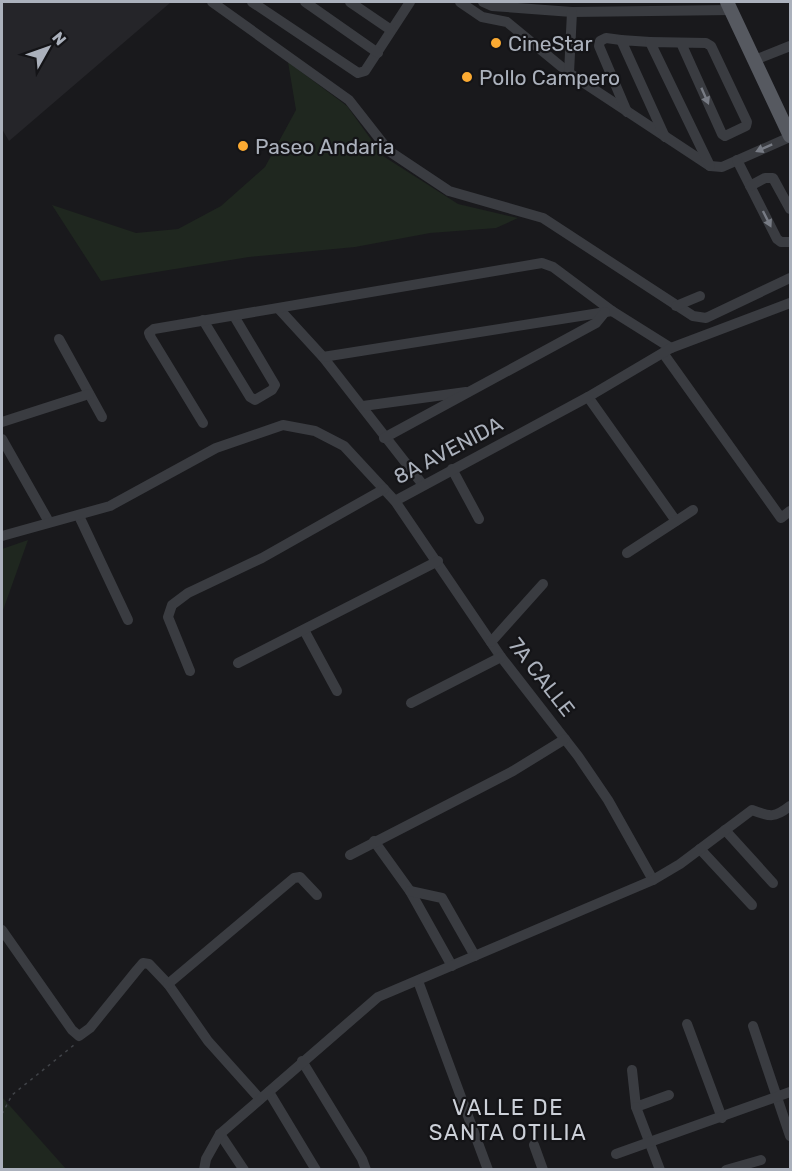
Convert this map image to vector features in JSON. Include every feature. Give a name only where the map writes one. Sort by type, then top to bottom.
[{"type":"main road","points":[[730,6],[790,136]]},
{"type":"street","points":[[212,2],[349,100],[389,151],[449,191],[543,218],[693,316],[706,318],[790,278]]},
{"type":"street","points":[[252,2],[353,72],[365,71],[410,2]]},
{"type":"street","points":[[305,2],[378,52]]},
{"type":"street","points":[[350,2],[391,30]]},
{"type":"street","points":[[363,11],[370,2]]},
{"type":"street","points":[[397,2],[399,17]]},
{"type":"street","points":[[460,2],[482,17],[507,22],[569,73],[710,166],[722,167],[790,136]]},
{"type":"street","points":[[483,2],[492,6],[572,12],[730,6]]},
{"type":"street","points":[[569,73],[572,12]]},
{"type":"street","points":[[628,113],[599,46],[600,41],[606,38],[706,43],[711,46],[747,122],[746,126],[725,136],[722,134],[681,43]]},
{"type":"street","points":[[621,40],[665,137]]},
{"type":"street","points":[[650,42],[710,166]]},
{"type":"street","points":[[755,60],[790,46]]},
{"type":"street","points":[[737,160],[777,239],[781,242],[790,242]]},
{"type":"street","points":[[750,186],[765,178],[773,178],[790,209]]},
{"type":"street","points":[[203,423],[149,333],[154,329],[542,263],[553,267],[609,311],[667,351],[786,514]]},
{"type":"street","points":[[676,306],[700,296]]},
{"type":"street","name":"8A AVENIDA","points":[[2,536],[110,506],[216,448],[282,425],[315,431],[344,446],[395,501],[588,397],[667,351],[790,303]]},
{"type":"street","points":[[279,309],[323,357],[423,485]]},
{"type":"street","points":[[323,357],[609,311]]},
{"type":"street","points":[[384,438],[596,323],[609,311]]},
{"type":"street","points":[[203,320],[250,397],[255,400],[272,390],[275,385],[234,316]]},
{"type":"street","points":[[59,339],[102,417]]},
{"type":"street","points":[[363,406],[475,390]]},
{"type":"street","points":[[2,422],[89,394]]},
{"type":"street","points":[[440,395],[444,407]]},
{"type":"street","points":[[588,397],[676,521]]},
{"type":"street","points":[[2,439],[49,522]]},
{"type":"street","points":[[452,470],[479,519]]},
{"type":"street","points":[[190,671],[168,617],[172,604],[188,593],[262,558],[384,489]]},
{"type":"street","name":"7A CALLE","points":[[395,501],[438,561],[501,657],[566,739],[608,800],[653,880]]},
{"type":"street","points":[[627,554],[693,510]]},
{"type":"street","points":[[79,516],[128,620]]},
{"type":"street","points":[[238,663],[438,561]]},
{"type":"street","points":[[491,642],[543,584]]},
{"type":"street","points":[[304,630],[337,691]]},
{"type":"street","points":[[411,703],[501,657]]},
{"type":"street","points":[[350,855],[513,771],[566,739]]},
{"type":"street","points":[[204,1170],[206,1159],[220,1134],[378,997],[653,880],[700,849],[752,810],[770,817],[777,817],[790,806]]},
{"type":"street","points":[[725,830],[773,883]]},
{"type":"street","points":[[374,841],[410,891],[452,966]]},
{"type":"street","points":[[700,849],[752,905]]},
{"type":"street","points":[[168,984],[294,878],[300,877],[317,896]]},
{"type":"street","points":[[410,891],[442,898],[475,956]]},
{"type":"street","points":[[2,930],[72,1030],[79,1036],[90,1028],[143,963],[149,964],[168,984],[208,1041],[265,1095],[316,1170]]},
{"type":"street","points":[[418,981],[488,1170]]},
{"type":"street","points":[[687,1024],[722,1118]]},
{"type":"street","points":[[753,1026],[790,1136]]},
{"type":"street","points":[[302,1061],[362,1159],[366,1170]]},
{"type":"street","points":[[632,1070],[636,1107],[660,1170]]},
{"type":"street","points":[[616,1154],[790,1092]]},
{"type":"street","points":[[636,1107],[669,1095]]},
{"type":"street","points":[[220,1134],[244,1170]]},
{"type":"street","points":[[534,1145],[543,1170]]},
{"type":"street","points":[[726,1170],[761,1160]]},
{"type":"path","points":[[2,1114],[12,1095],[75,1044],[79,1036]]},
{"type":"shaded area","points":[[2,2],[171,2],[9,141],[2,129]]},
{"type":"shaded area","points":[[288,62],[347,106],[383,156],[458,204],[518,218],[496,228],[430,233],[355,247],[249,257],[101,281],[52,205],[136,233],[178,229],[221,206],[265,167],[296,110]]},
{"type":"shaded area","points":[[28,540],[2,613],[2,549]]},
{"type":"shaded area","points":[[2,1097],[66,1169],[2,1169]]},
{"type":"place","name":"CineStar","points":[[496,43]]},
{"type":"place","name":"Pollo Campero","points":[[467,77]]},
{"type":"place","name":"Paseo Andaria","points":[[243,146]]},
{"type":"district","name":"VALLE DE SANTA OTILIA","points":[[508,1120]]}]
